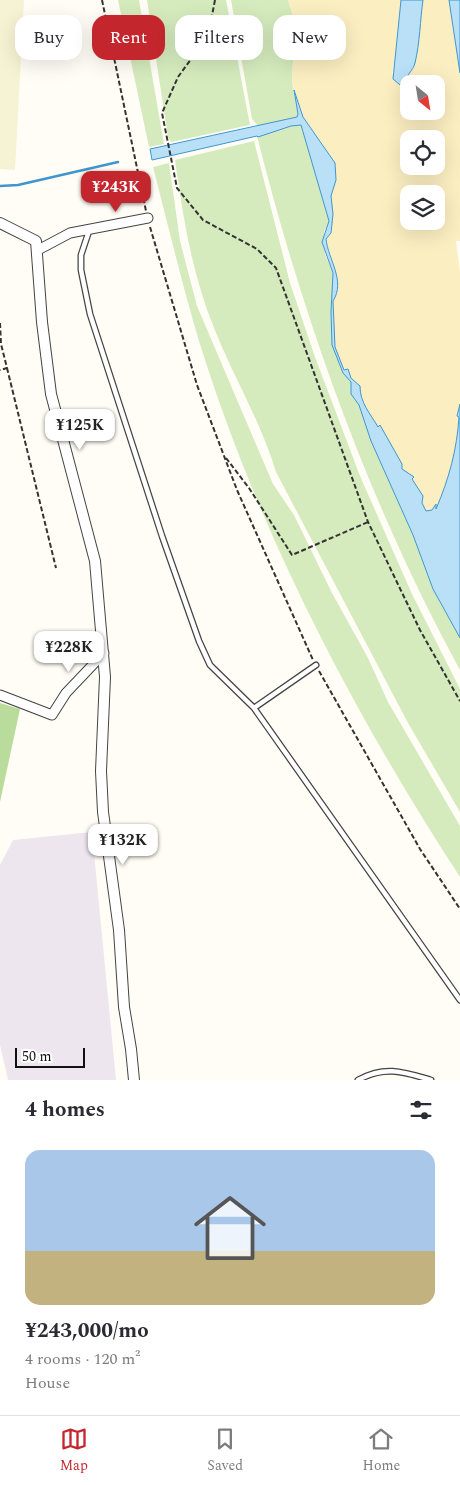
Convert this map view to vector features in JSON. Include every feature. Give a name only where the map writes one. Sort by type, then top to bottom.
[{"type":"street","points":[[38,250],[70,233],[89,231],[148,218]]},
{"type":"street","points":[[0,223],[36,242],[42,322],[51,394],[95,561],[105,677],[101,771],[103,812],[119,930],[124,1007],[134,1080]]},
{"type":"street","points":[[0,695],[52,715],[66,693],[104,653]]},
{"type":"lane","points":[[89,231],[81,254],[80,270],[90,314],[165,544],[199,641],[210,665],[254,708],[460,1000]]},
{"type":"lane","points":[[254,708],[316,665]]},
{"type":"lane","points":[[358,1080],[380,1072],[397,1070],[432,1080]]},
{"type":"path","points":[[102,0],[148,218],[197,385],[237,490],[316,665],[420,849],[460,909]]},
{"type":"path","points":[[214,0],[208,36],[178,77],[162,113],[177,188],[203,220],[257,249],[276,268],[368,522],[420,630],[460,701]]},
{"type":"path","points":[[0,322],[1,344],[56,568]]},
{"type":"path","points":[[0,370],[7,368]]},
{"type":"path","points":[[224,456],[249,488],[292,555],[368,522]]},
{"type":"shaded area","points":[[0,0],[24,0],[23,15],[15,15],[15,60],[21,60],[15,170],[0,169]]},
{"type":"shaded area","points":[[92,832],[116,1080],[8,1080],[0,1045],[0,865],[13,840]]},
{"type":"green space","points":[[118,0],[139,0],[142,15],[121,15]]},
{"type":"green space","points":[[147,0],[226,0],[229,15],[175,15],[175,60],[238,60],[250,125],[171,142],[168,137],[156,60],[165,60],[165,15],[149,15]]},
{"type":"green space","points":[[231,0],[288,0],[293,15],[273,15],[273,60],[293,60],[292,81],[297,117],[258,126],[252,119],[242,60],[263,60],[263,15],[234,15]]},
{"type":"green space","points":[[131,60],[149,60],[164,144],[149,147]]},
{"type":"green space","points":[[301,125],[329,221],[324,232],[325,254],[333,273],[331,312],[345,374],[351,382],[351,394],[359,405],[371,441],[413,535],[433,589],[460,638],[460,670],[396,541],[368,476],[318,342],[275,205],[257,136]]},
{"type":"green space","points":[[254,141],[290,283],[315,357],[360,476],[412,594],[460,689],[460,812],[408,723],[276,472],[263,435],[206,308],[185,224],[175,160]]},
{"type":"green space","points":[[169,163],[180,241],[197,306],[273,484],[294,515],[332,593],[368,658],[388,702],[460,826],[460,877],[382,750],[346,685],[311,618],[249,482],[199,341],[153,167]]},
{"type":"green space","points":[[0,703],[20,709],[0,802]]},
{"type":"sand","points":[[288,0],[401,0],[398,45],[392,74],[400,75],[400,120],[445,120],[445,75],[407,75],[414,68],[423,0],[449,0],[460,73],[460,241],[456,241],[460,273],[460,404],[457,416],[459,417],[454,453],[436,511],[426,511],[422,503],[423,496],[412,479],[414,478],[402,469],[364,405],[360,397],[360,386],[343,367],[339,357],[333,326],[333,301],[337,294],[338,286],[326,238],[331,233],[331,196],[336,180],[323,144],[315,136],[303,117],[292,81],[293,60],[346,60],[346,15],[293,15]]},
{"type":"water","points":[[401,0],[423,0],[415,63],[409,75],[400,75],[400,85],[393,79]]},
{"type":"water","points":[[449,0],[460,0],[460,73]]},
{"type":"water","points":[[294,90],[303,117],[335,163],[336,180],[331,196],[333,214],[331,233],[326,239],[338,286],[333,301],[335,347],[344,370],[348,369],[351,378],[360,386],[360,392],[366,408],[378,427],[380,425],[402,464],[402,469],[414,477],[412,479],[423,496],[422,503],[426,511],[432,510],[436,504],[436,509],[445,486],[454,452],[460,404],[460,638],[433,589],[413,535],[371,441],[359,405],[351,394],[351,382],[343,373],[332,345],[333,273],[322,242],[329,221],[301,125],[291,126],[258,137],[152,160],[150,149],[297,117]]},
{"type":"waterway","points":[[0,186],[18,185],[118,162]]}]
